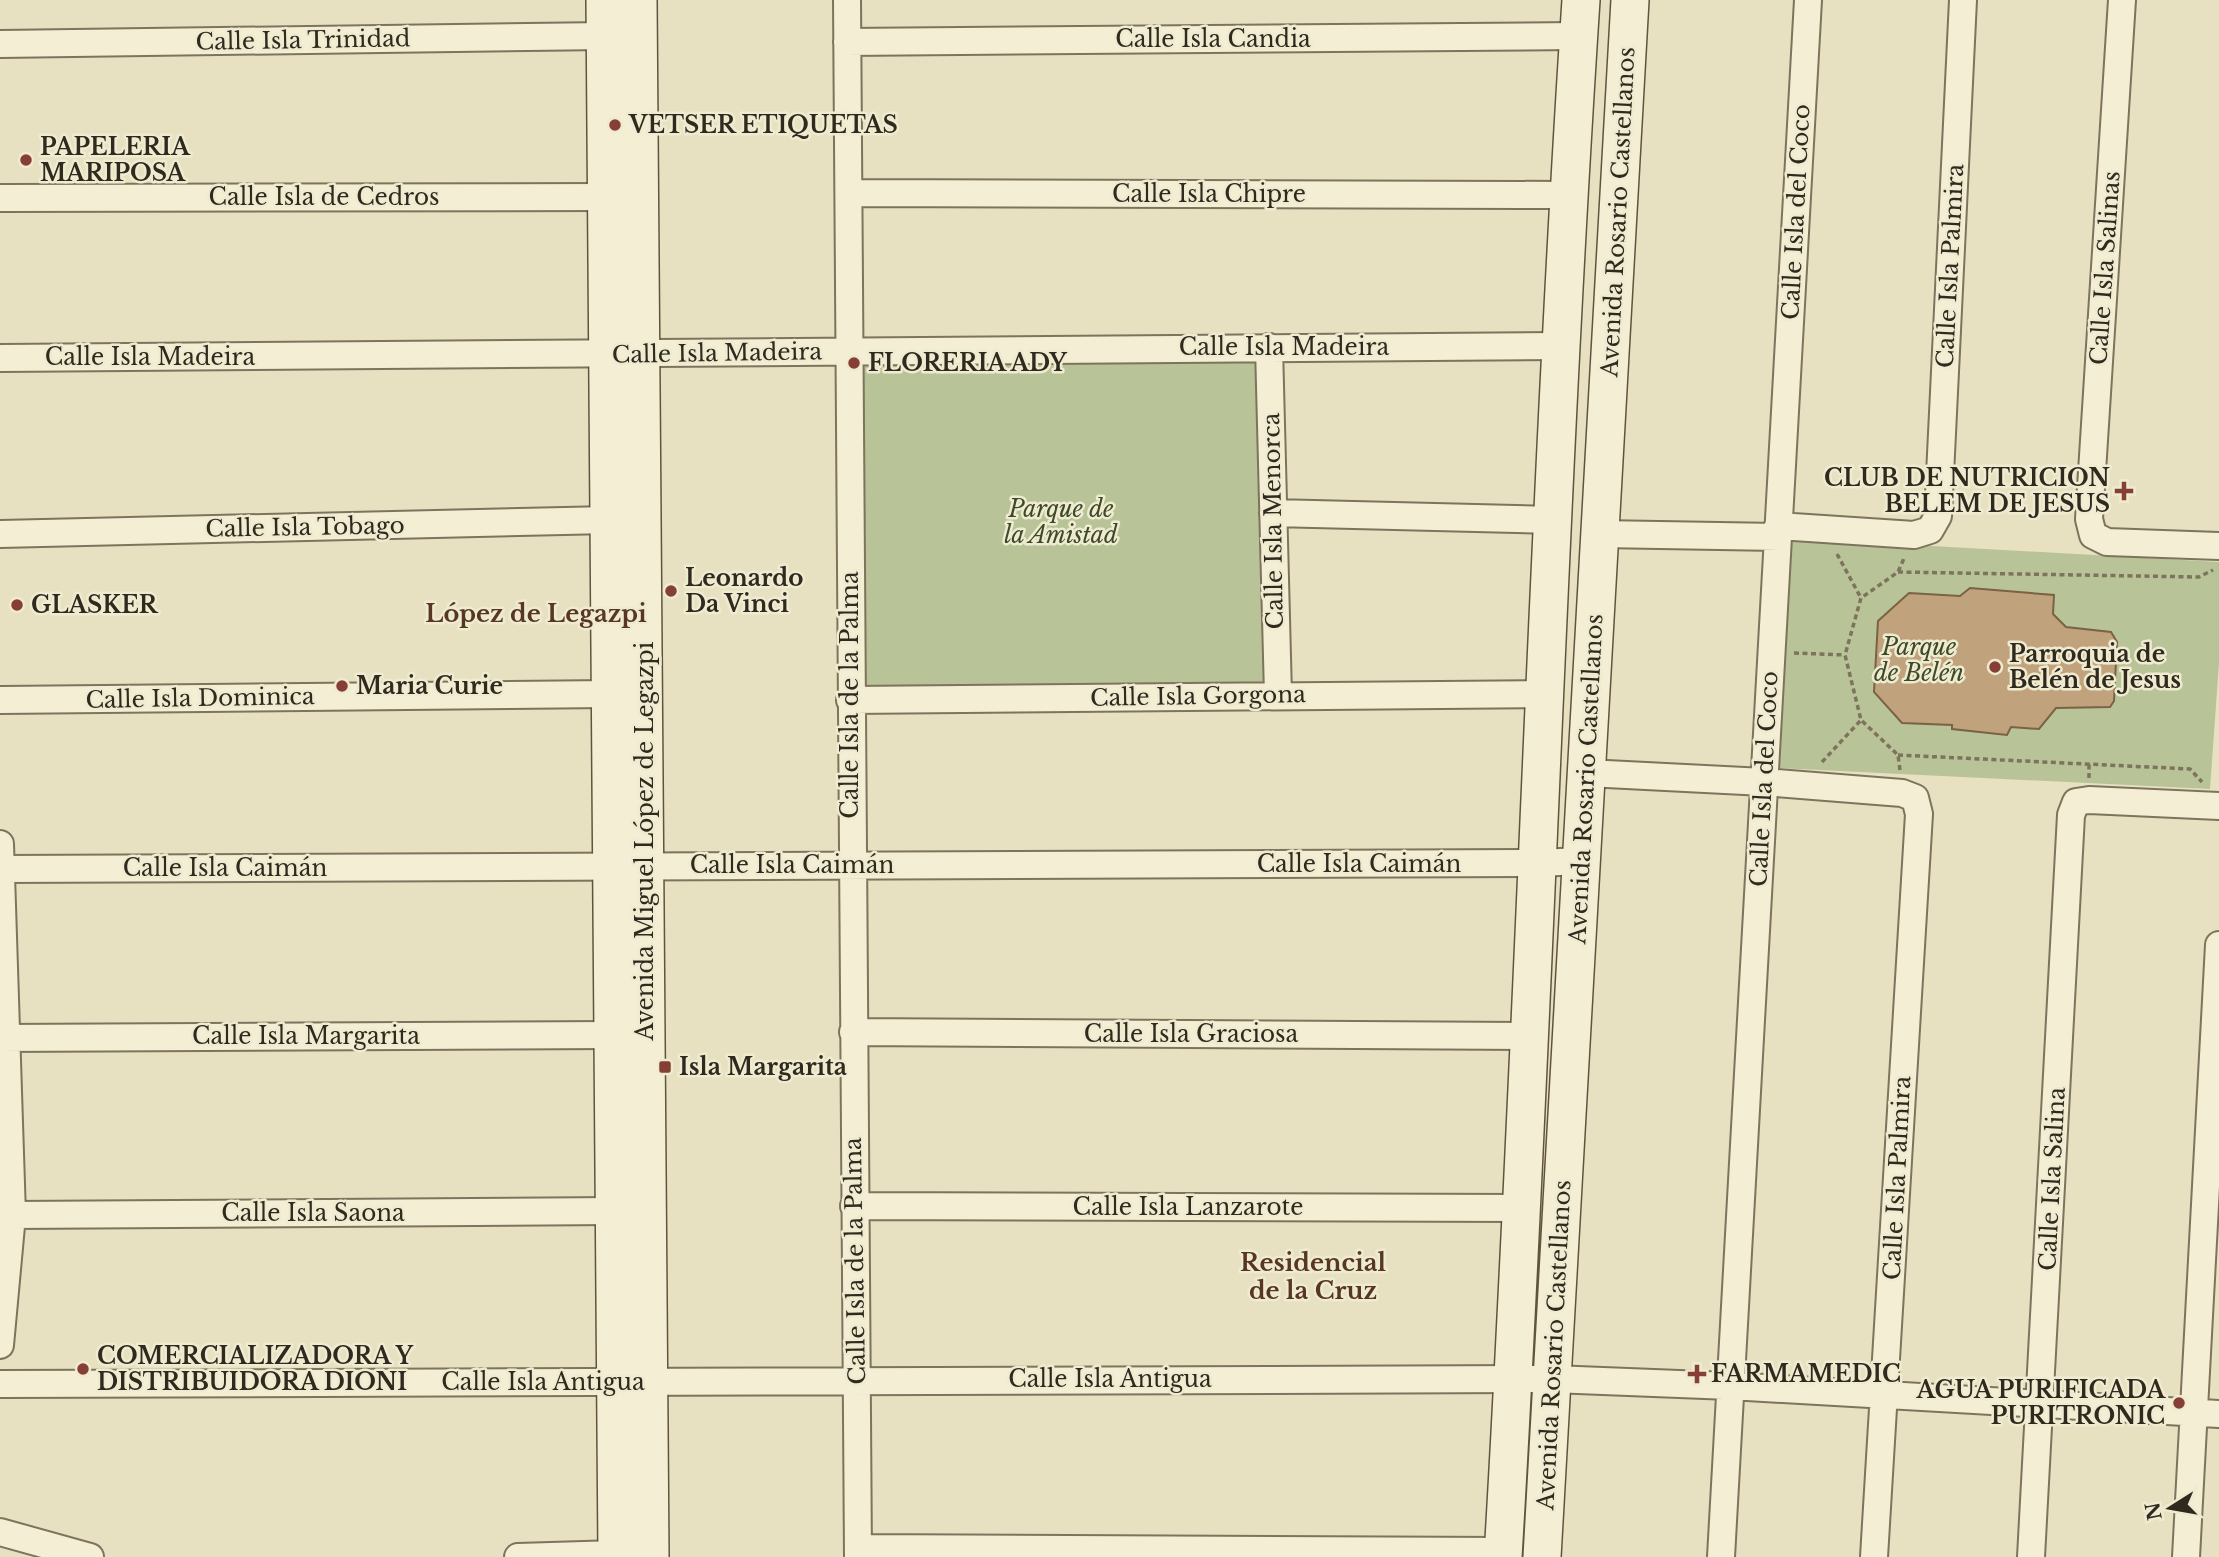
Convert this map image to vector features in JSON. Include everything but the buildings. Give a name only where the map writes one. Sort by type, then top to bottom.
[{"type":"street","name":"Avenida Miguel López de Legazpi","points":[[605,0],[607,197],[624,354],[609,520],[610,694],[628,866],[613,1035],[615,1211],[632,1381]]},
{"type":"street","name":"Avenida Miguel López de Legazpi","points":[[628,1556],[632,1381],[624,354],[638,0]]},
{"type":"street","name":"Calle Isla de la Palma","points":[[847,0],[850,864],[858,1552]]},
{"type":"street","name":"Avenida Rosario Castellanos","points":[[1504,1554],[1515,1379],[1561,346],[1581,0]]},
{"type":"street","name":"Avenida Rosario Castellanos","points":[[1542,1557],[1630,0]]},
{"type":"street","name":"Calle Isla del Coco","points":[[1720,1557],[1808,0]]},
{"type":"street","name":"Calle Isla Palmira","points":[[1922,532],[1938,516],[1963,0]]},
{"type":"street","name":"Calle Isla Salinas","points":[[2122,0],[2090,505],[2093,535],[2107,542],[2219,546]]},
{"type":"street","name":"Calle Isla Trinidad","points":[[0,44],[606,36]]},
{"type":"street","name":"Calle Isla Candia","points":[[847,42],[1578,36]]},
{"type":"street","name":"Calle Isla Chipre","points":[[849,193],[1569,195]]},
{"type":"street","name":"Calle Isla de Cedros","points":[[0,198],[607,197]]},
{"type":"street","name":"Calle Isla Madeira","points":[[0,358],[1561,346]]},
{"type":"street","name":"Calle Isla Menorca","points":[[1269,347],[1278,695]]},
{"type":"street","points":[[1273,513],[1553,520]]},
{"type":"street","name":"Calle Isla Tobago","points":[[0,534],[609,520]]},
{"type":"street","points":[[1600,534],[1823,529],[1922,532]]},
{"type":"street","name":"Calle Isla Dominica","points":[[0,700],[610,694]]},
{"type":"street","name":"Calle Isla Gorgona","points":[[850,700],[1546,694]]},
{"type":"street","points":[[1587,773],[1764,782],[1909,796]]},
{"type":"street","name":"Calle Isla Palmira","points":[[1874,1557],[1918,828],[1909,796]]},
{"type":"street","name":"Calle Isla Salina","points":[[2031,1557],[2071,815],[2076,802],[2089,800],[2214,797]]},
{"type":"street","points":[[0,1345],[12,1215],[4,1038],[1,856]]},
{"type":"street","name":"Calle Isla Caimán","points":[[1,856],[628,866],[1538,863],[1582,860]]},
{"type":"street","points":[[2186,1557],[2207,1413],[2219,945]]},
{"type":"street","name":"Calle Isla Graciosa","points":[[853,1032],[1530,1036]]},
{"type":"street","name":"Calle Isla Margarita","points":[[4,1038],[613,1035]]},
{"type":"street","name":"Calle Isla Lanzarote","points":[[855,1206],[1522,1208]]},
{"type":"street","name":"Calle Isla Saona","points":[[12,1215],[615,1211]]},
{"type":"street","name":"Calle Isla Antigua","points":[[0,1384],[1552,1379],[1885,1394],[2207,1413]]},
{"type":"street","points":[[0,1532],[90,1557]]},
{"type":"street","points":[[858,1552],[1504,1554]]},
{"type":"street","points":[[518,1557],[628,1556]]},
{"type":"path","points":[[1823,529],[1861,598]]},
{"type":"path","points":[[1909,796],[1898,755],[1861,720],[1845,655],[1861,598],[1898,572],[1922,532]]},
{"type":"path","points":[[1898,572],[2199,577],[2219,567]]},
{"type":"path","points":[[1771,653],[1845,655]]},
{"type":"path","points":[[1801,785],[1861,720]]},
{"type":"path","points":[[1898,755],[2190,769],[2214,797]]},
{"type":"green space","name":"Parque de la Amistad","points":[[1262,354],[1270,687],[858,692],[856,359]]},
{"type":"green space","name":"Parque de Belén","points":[[1790,538],[2219,562],[2219,663],[2210,789],[1778,768]]},
{"type":"place","name":"VETSER ETIQUETAS","points":[[615,125]]},
{"type":"place","name":"PAPELERIA MARIPOSA","points":[[26,160]]},
{"type":"place","name":"FLORERIA ADY","points":[[854,363]]},
{"type":"place","name":"CLUB DE NUTRICION BELEM DE JESUS","points":[[2124,491]]},
{"type":"place","name":"Leonardo Da Vinci","points":[[671,591]]},
{"type":"place","name":"GLASKER","points":[[17,605]]},
{"type":"place","name":"Parroquia de Belén de Jesus","points":[[1995,667]]},
{"type":"place","name":"Maria Curie","points":[[342,686]]},
{"type":"place","name":"Isla Margarita","points":[[665,1067]]},
{"type":"place","name":"COMERCIALIZADORA Y DISTRIBUIDORA DIONI","points":[[83,1369]]},
{"type":"place","name":"FARMAMEDIC","points":[[1697,1374]]},
{"type":"place","name":"AGUA PURIFICADA PURITRONIC","points":[[2179,1403]]},
{"type":"district","name":"López de Legazpi","points":[[536,613]]},
{"type":"district","name":"Residencial de la Cruz","points":[[1313,1276]]}]
